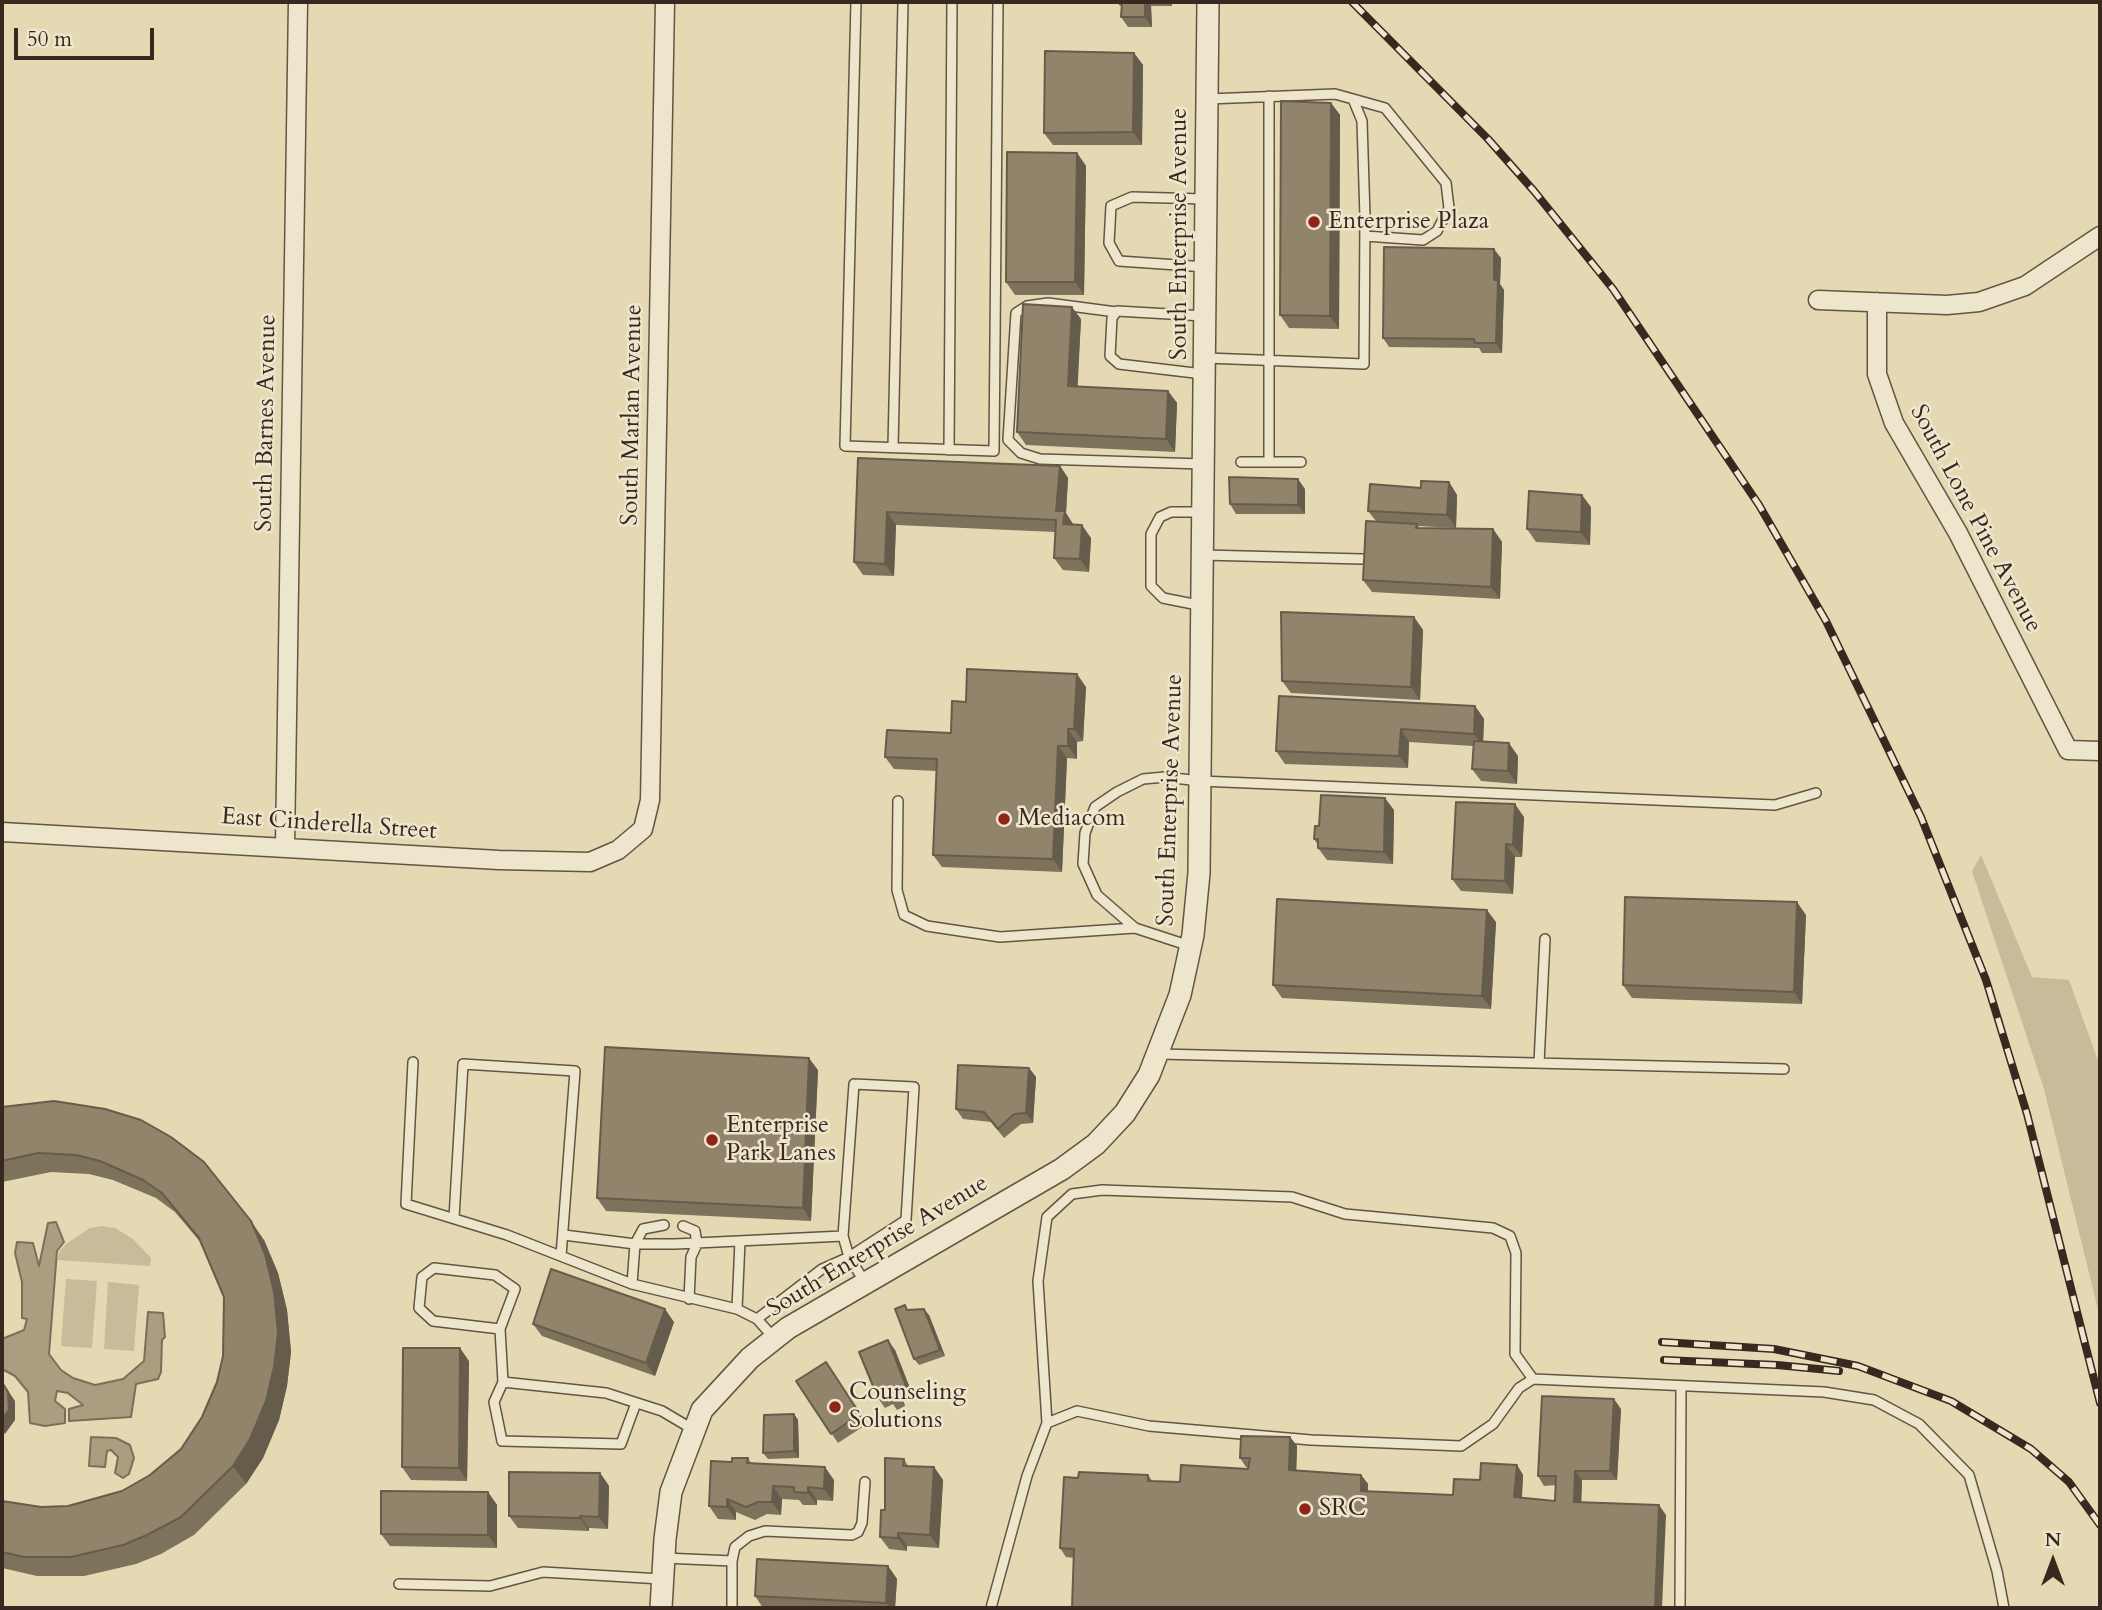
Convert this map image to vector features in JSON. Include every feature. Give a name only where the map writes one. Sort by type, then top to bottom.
[{"type":"street","name":"South Barnes Avenue","points":[[285,846],[298,2]]},
{"type":"street","name":"South Marlan Avenue","points":[[643,828],[650,800],[652,725],[665,2]]},
{"type":"street","name":"South Enterprise Avenue","points":[[661,1608],[671,1492],[702,1410],[724,1385],[774,1338],[1080,1158],[1125,1113],[1159,1054],[1180,995],[1191,946],[1199,873],[1208,2]]},
{"type":"street","points":[[1818,300],[1963,304],[1996,298],[2025,286],[2100,236]]},
{"type":"street","name":"South Lone Pine Avenue","points":[[1877,302],[1877,374],[1888,411],[1958,533],[2068,750],[2100,751]]},
{"type":"street","name":"East Cinderella Street","points":[[2,832],[499,860],[590,862],[618,850],[643,828]]},
{"type":"lane","points":[[856,2],[845,446],[994,451],[998,2]]},
{"type":"lane","points":[[893,447],[903,2]]},
{"type":"lane","points":[[948,450],[951,2]]},
{"type":"lane","points":[[1207,99],[1335,94],[1385,108],[1446,183],[1450,208],[1437,231],[1423,240],[1365,236]]},
{"type":"lane","points":[[1269,96],[1269,462]]},
{"type":"lane","points":[[1116,312],[1112,318],[1110,356],[1119,364],[1206,366],[1268,360],[1364,364],[1362,121],[1353,99]]},
{"type":"lane","points":[[1206,267],[1119,261],[1109,243],[1111,206],[1132,197],[1207,199]]},
{"type":"lane","points":[[1205,464],[1040,460],[1021,453],[1008,440],[1016,313],[1027,306],[1048,303],[1116,312],[1206,316]]},
{"type":"lane","points":[[1241,462],[1301,462]]},
{"type":"lane","points":[[1203,606],[1163,598],[1152,586],[1152,534],[1160,517],[1171,512],[1204,512]]},
{"type":"lane","points":[[1203,555],[1362,559]]},
{"type":"lane","points":[[1135,928],[1097,895],[1083,864],[1085,832],[1094,807],[1143,779],[1166,777],[1200,781],[1775,805],[1816,793]]},
{"type":"lane","points":[[898,800],[897,890],[904,915],[927,926],[1000,937],[1135,928],[1191,946]]},
{"type":"lane","points":[[1539,1063],[1545,939]]},
{"type":"lane","points":[[1159,1054],[1784,1069]]},
{"type":"lane","points":[[413,1062],[406,1204],[454,1218],[632,1284],[737,1309],[757,1319],[774,1338]]},
{"type":"lane","points":[[454,1218],[463,1063],[575,1071],[561,1256]]},
{"type":"lane","points":[[757,1319],[822,1269],[849,1257],[906,1220],[914,1087],[855,1084],[843,1236],[849,1257],[866,1284]]},
{"type":"lane","points":[[990,1608],[1027,1476],[1047,1423],[1038,1281],[1047,1217],[1072,1194],[1102,1190],[1292,1197],[1345,1214],[1493,1228],[1510,1236],[1516,1253],[1515,1354],[1533,1379]]},
{"type":"lane","points":[[632,1284],[635,1244],[643,1229],[664,1225]]},
{"type":"lane","points":[[683,1226],[695,1231],[697,1244],[691,1257],[689,1299]]},
{"type":"lane","points":[[564,1234],[635,1244],[697,1244],[843,1236]]},
{"type":"lane","points":[[737,1309],[740,1241]]},
{"type":"lane","points":[[500,1329],[433,1321],[419,1308],[422,1277],[434,1268],[495,1275],[515,1289],[500,1329],[503,1382],[494,1402],[502,1441],[621,1444],[636,1403]]},
{"type":"lane","points":[[1047,1423],[1077,1411],[1176,1428],[1311,1440],[1461,1446],[1493,1424],[1519,1388],[1533,1379],[1824,1392],[1874,1400],[1919,1424],[1969,1475],[1997,1571],[2004,1608]]},
{"type":"lane","points":[[503,1382],[606,1393],[662,1411],[694,1430]]},
{"type":"lane","points":[[1680,1608],[1681,1387]]},
{"type":"lane","points":[[732,1608],[732,1561],[735,1547],[749,1536],[765,1531],[852,1535],[858,1532],[862,1523],[865,1482]]},
{"type":"lane","points":[[399,1584],[490,1586],[543,1572],[663,1568],[732,1561]]},
{"type":"shaded area","points":[[1981,855],[2032,977],[2069,980],[2100,1066],[2100,1318],[2044,1089],[1972,871]]},
{"type":"shaded area","points":[[56,1222],[64,1242],[57,1251],[49,1354],[61,1370],[73,1378],[95,1385],[123,1379],[144,1361],[148,1312],[163,1313],[165,1337],[162,1340],[161,1372],[158,1379],[136,1384],[131,1417],[69,1421],[69,1409],[83,1405],[68,1393],[57,1391],[55,1401],[65,1409],[65,1423],[45,1426],[30,1423],[28,1392],[15,1376],[2,1369],[2,1339],[24,1330],[27,1319],[22,1318],[22,1282],[15,1253],[17,1242],[33,1243],[39,1266],[48,1223]]},
{"type":"shaded area","points":[[90,1228],[115,1228],[133,1239],[151,1258],[150,1266],[58,1260],[59,1252],[66,1244]]},
{"type":"shaded area","points":[[66,1279],[97,1281],[92,1348],[61,1346]]},
{"type":"shaded area","points":[[108,1282],[139,1285],[134,1351],[104,1349]]},
{"type":"shaded area","points":[[91,1437],[116,1438],[130,1445],[134,1458],[129,1474],[123,1478],[115,1473],[118,1457],[111,1450],[107,1451],[105,1467],[89,1466]]},
{"type":"building","points":[[1122,2],[1145,2],[1145,17],[1121,17]]},
{"type":"building","points":[[1045,51],[1134,53],[1133,132],[1044,133]]},
{"type":"building","name":"Enterprise Plaza","points":[[1281,101],[1331,103],[1330,316],[1280,315]]},
{"type":"building","points":[[1007,152],[1077,153],[1075,282],[1006,282]]},
{"type":"building","points":[[1384,247],[1494,249],[1494,280],[1498,280],[1496,343],[1475,343],[1474,339],[1383,338]]},
{"type":"building","points":[[1023,304],[1072,307],[1068,386],[1168,391],[1166,439],[1017,432]]},
{"type":"building","points":[[858,458],[1060,466],[1056,511],[1065,511],[1063,524],[1082,525],[1080,559],[1054,558],[1056,520],[887,512],[885,564],[854,562]]},
{"type":"building","points":[[1229,477],[1298,479],[1298,505],[1230,504]]},
{"type":"building","points":[[1421,481],[1449,482],[1447,515],[1368,511],[1370,484],[1421,488]]},
{"type":"building","points":[[1529,491],[1582,495],[1581,532],[1527,529]]},
{"type":"building","points":[[1366,521],[1417,524],[1416,528],[1493,529],[1491,587],[1363,580]]},
{"type":"building","points":[[1281,612],[1414,617],[1411,687],[1282,681]]},
{"type":"building","name":"Mediacom","points":[[967,669],[1077,674],[1074,729],[1068,729],[1068,746],[1058,746],[1053,859],[933,855],[937,759],[885,757],[887,730],[951,733],[952,701],[966,702]]},
{"type":"building","points":[[1279,696],[1475,706],[1474,734],[1401,729],[1399,756],[1276,751]]},
{"type":"building","points":[[1474,741],[1509,743],[1508,771],[1472,769]]},
{"type":"building","points":[[1321,795],[1385,798],[1384,852],[1318,848],[1318,839],[1314,839],[1315,826],[1319,826]]},
{"type":"building","points":[[1456,802],[1515,804],[1513,845],[1506,844],[1505,881],[1452,879]]},
{"type":"building","points":[[1625,897],[1797,902],[1794,992],[1623,985]]},
{"type":"building","points":[[1277,899],[1487,910],[1482,996],[1273,985]]},
{"type":"building","name":"Enterprise Park Lanes","points":[[605,1047],[809,1058],[803,1208],[597,1198]]},
{"type":"building","points":[[958,1065],[1029,1068],[1026,1113],[1014,1114],[998,1129],[984,1112],[956,1109]]},
{"type":"building","points":[[54,1101],[105,1109],[141,1120],[171,1137],[204,1162],[251,1221],[265,1254],[274,1292],[278,1333],[266,1401],[250,1439],[233,1466],[181,1517],[123,1545],[71,1557],[24,1557],[2,1552],[2,1501],[41,1507],[68,1506],[122,1491],[150,1475],[181,1449],[202,1417],[217,1382],[223,1356],[224,1297],[199,1238],[162,1193],[143,1180],[100,1161],[76,1155],[38,1153],[2,1161],[2,1107]]},
{"type":"building","points":[[551,1269],[665,1309],[646,1363],[533,1324]]},
{"type":"building","points":[[905,1305],[907,1310],[924,1309],[940,1350],[914,1359],[895,1309]]},
{"type":"building","points":[[888,1340],[906,1386],[897,1390],[899,1397],[890,1400],[888,1394],[878,1398],[859,1352]]},
{"type":"building","points":[[403,1348],[460,1348],[459,1468],[402,1467]]},
{"type":"building","name":"Counseling Solutions","points":[[826,1362],[860,1414],[831,1434],[796,1381]]},
{"type":"building","points":[[2,1382],[8,1392],[9,1410],[2,1419]]},
{"type":"building","name":"SRC","points":[[1542,1396],[1614,1399],[1610,1471],[1575,1471],[1574,1502],[1659,1505],[1655,1608],[1072,1608],[1074,1549],[1060,1548],[1064,1477],[1078,1478],[1079,1472],[1148,1475],[1148,1481],[1180,1482],[1181,1465],[1248,1469],[1250,1458],[1240,1458],[1241,1436],[1290,1437],[1289,1470],[1361,1475],[1361,1491],[1453,1495],[1454,1479],[1480,1480],[1481,1463],[1517,1465],[1514,1497],[1555,1501],[1556,1476],[1538,1476]]},
{"type":"building","points":[[794,1414],[794,1451],[763,1453],[764,1415]]},
{"type":"building","points":[[732,1458],[748,1458],[747,1463],[825,1467],[824,1489],[808,1487],[808,1493],[794,1492],[794,1487],[773,1486],[772,1502],[758,1502],[746,1507],[727,1499],[727,1507],[709,1506],[711,1461],[732,1462]]},
{"type":"building","points":[[885,1458],[904,1459],[903,1466],[934,1467],[930,1535],[898,1533],[898,1538],[880,1537],[881,1510],[885,1510]]},
{"type":"building","points":[[509,1472],[600,1473],[599,1517],[509,1516]]},
{"type":"building","points":[[381,1491],[488,1492],[488,1535],[381,1534]]},
{"type":"building","points":[[757,1559],[888,1566],[886,1603],[755,1596]]},
{"type":"railway","points":[[1352,2],[1488,139],[1613,289],[1759,505],[1826,621],[1921,817],[1986,980],[2027,1114],[2100,1403]]},
{"type":"railway","points":[[1662,1342],[1774,1349],[1858,1366],[1951,1401],[2031,1449],[2069,1482],[2100,1525]]},
{"type":"railway","points":[[1664,1360],[1839,1371]]},
{"type":"place","name":"Enterprise Plaza","points":[[1314,222]]},
{"type":"place","name":"Mediacom","points":[[1004,819]]},
{"type":"place","name":"Enterprise Park Lanes","points":[[712,1140]]},
{"type":"place","name":"Counseling Solutions","points":[[835,1407]]},
{"type":"place","name":"SRC","points":[[1305,1509]]}]
